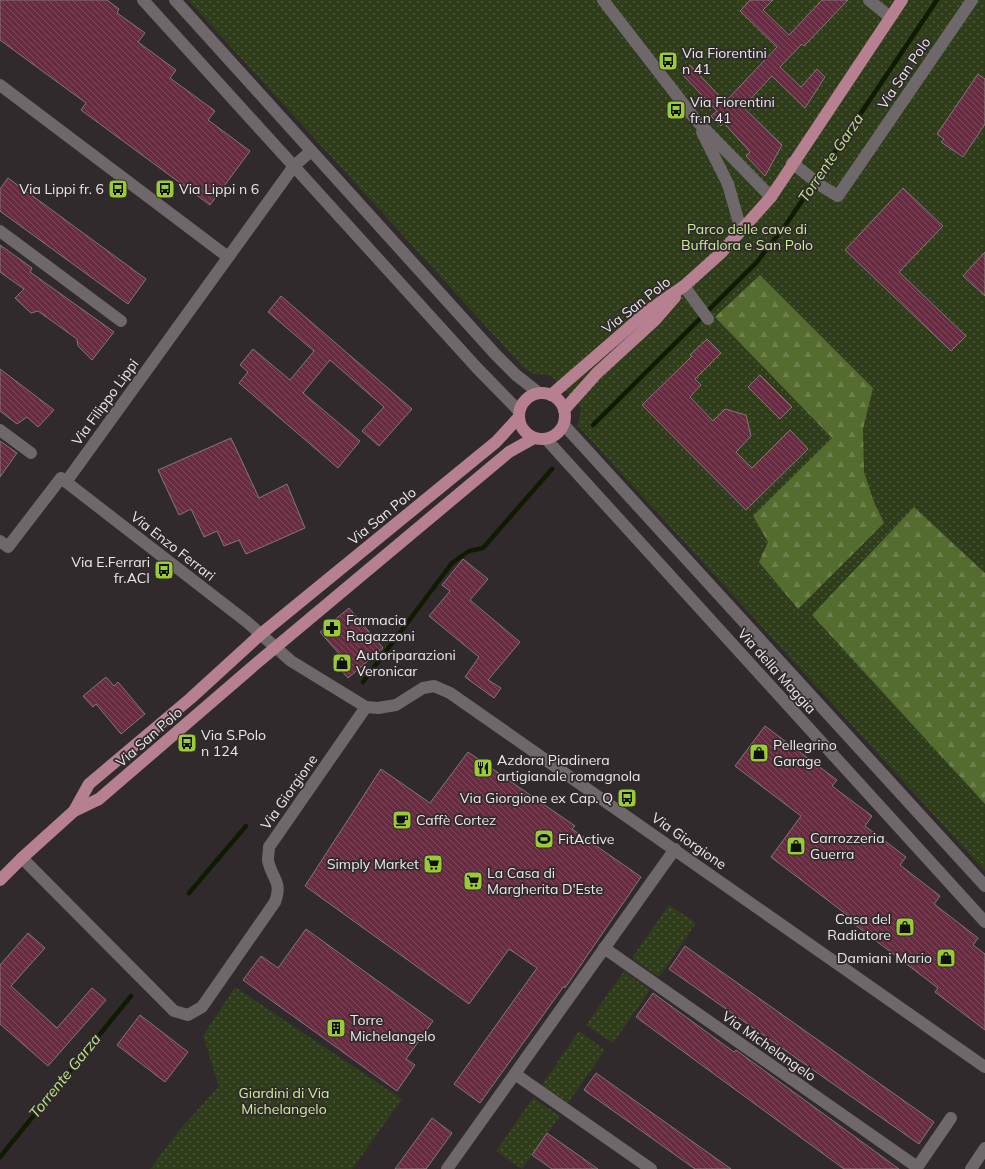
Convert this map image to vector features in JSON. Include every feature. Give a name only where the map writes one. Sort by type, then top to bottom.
[{"type":"main road","name":"Via San Polo","points":[[74,811],[89,784],[191,698],[261,634],[496,442],[519,414],[527,399],[533,395],[545,394],[648,311],[684,286],[721,253],[771,196],[902,0]]},
{"type":"main road","name":"Via San Polo","points":[[564,410],[597,373],[655,320],[684,286]]},
{"type":"main road","points":[[519,414],[521,426],[526,433],[534,438],[546,439],[558,434],[564,425],[564,410],[560,401],[545,394]]},
{"type":"main road","name":"Via San Polo","points":[[0,880],[74,811],[99,799],[509,452],[534,438]]},
{"type":"street","points":[[143,0],[519,414]]},
{"type":"street","points":[[175,0],[496,355],[516,376],[545,394]]},
{"type":"street","points":[[603,0],[695,119],[771,196]]},
{"type":"street","points":[[869,0],[890,17]]},
{"type":"street","name":"Via San Polo","points":[[792,163],[823,187],[838,196],[972,0]]},
{"type":"street","points":[[0,85],[228,256]]},
{"type":"street","points":[[695,119],[728,184],[741,230]]},
{"type":"street","name":"Via Filippo Lippi","points":[[0,541],[8,547],[61,478],[66,482],[294,166],[311,151]]},
{"type":"street","points":[[0,231],[122,321]]},
{"type":"street","points":[[684,286],[708,319]]},
{"type":"street","name":"Via della Maggia","points":[[564,425],[985,886]]},
{"type":"street","points":[[0,430],[31,453]]},
{"type":"street","name":"Via della Maggia","points":[[546,439],[985,922]]},
{"type":"street","name":"Via Enzo Ferrari","points":[[66,482],[261,634]]},
{"type":"street","points":[[261,634],[291,661],[366,707]]},
{"type":"street","name":"Via Giorgione","points":[[22,858],[174,1011],[188,1015],[202,1007],[275,902],[278,892],[277,884],[268,859],[269,847],[366,707],[378,708],[396,705],[423,688],[434,686],[450,693],[985,1067]]},
{"type":"street","points":[[447,1169],[675,849]]},
{"type":"street","name":"Via Michelangelo","points":[[604,948],[916,1168],[951,1118]]},
{"type":"street","points":[[515,1074],[651,1169]]},
{"type":"street","points":[[971,1169],[985,1148]]},
{"type":"green space","name":"Parco delle cave di Buffalora e San Polo","points":[[188,0],[985,0],[985,871],[578,426],[581,407],[550,375],[534,374],[523,367]]},
{"type":"green space","points":[[760,275],[873,388],[863,429],[864,472],[874,502],[884,523],[798,609],[759,562],[768,542],[753,516],[832,438],[715,317]]},
{"type":"green space","points":[[914,507],[985,573],[985,804],[812,615]]},
{"type":"green space","points":[[669,905],[696,923],[659,977],[632,958]]},
{"type":"green space","points":[[624,971],[650,990],[613,1043],[586,1025]]},
{"type":"green space","name":"Giardini di Via Michelangelo","points":[[235,987],[402,1099],[352,1169],[150,1169],[177,1133],[219,1086],[203,1036]]},
{"type":"green space","points":[[579,1031],[605,1050],[568,1103],[542,1085]]},
{"type":"green space","points":[[533,1098],[560,1116],[522,1169],[496,1151]]},
{"type":"building","points":[[0,0],[107,0],[119,9],[117,13],[145,33],[138,42],[176,70],[170,78],[215,111],[208,120],[250,151],[210,205],[81,110],[86,103],[0,40]]},
{"type":"building","points":[[750,0],[773,0],[763,10],[789,35],[822,0],[848,0],[804,46],[802,44],[780,67],[801,87],[817,69],[825,77],[805,108],[772,76],[743,107],[782,145],[765,176],[746,156],[750,152],[724,123],[721,126],[711,116],[717,111],[681,73],[690,65],[725,102],[777,47],[740,11]]},
{"type":"building","points":[[978,74],[985,79],[985,124],[963,157],[941,142],[944,139],[937,134]]},
{"type":"building","points":[[8,178],[146,279],[128,304],[0,211],[0,189]]},
{"type":"building","points":[[903,188],[943,226],[899,272],[966,336],[951,351],[845,250]]},
{"type":"building","points":[[0,245],[32,268],[30,272],[114,332],[92,360],[78,346],[77,339],[38,311],[31,313],[15,298],[24,289],[0,272]]},
{"type":"building","points":[[985,252],[985,296],[963,276]]},
{"type":"building","points":[[281,296],[412,409],[379,446],[362,431],[384,407],[330,360],[303,393],[360,441],[338,468],[239,383],[248,372],[240,365],[253,349],[290,380],[314,351],[268,312]]},
{"type":"building","points":[[707,339],[721,353],[695,379],[701,385],[690,397],[713,421],[725,409],[746,415],[751,436],[736,452],[752,468],[790,430],[808,449],[746,510],[642,405],[692,356],[690,355]]},
{"type":"building","points":[[0,369],[54,410],[38,427],[27,417],[17,424],[0,411]]},
{"type":"building","points":[[760,375],[792,407],[780,419],[748,387]]},
{"type":"building","points":[[231,438],[259,498],[287,484],[305,528],[246,554],[239,540],[224,546],[217,531],[204,537],[191,509],[179,515],[158,470]]},
{"type":"building","points":[[0,441],[17,453],[0,477]]},
{"type":"building","points":[[463,559],[488,579],[470,600],[520,642],[488,680],[501,688],[494,698],[465,677],[479,657],[429,616],[450,591],[442,585]]},
{"type":"building","points":[[349,608],[383,648],[348,678],[335,663],[342,657],[320,632]]},
{"type":"building","points":[[106,677],[114,686],[118,682],[145,714],[121,734],[96,704],[93,707],[83,696]]},
{"type":"building","points":[[765,726],[837,780],[832,786],[872,816],[865,826],[906,857],[900,865],[940,896],[934,904],[978,938],[973,945],[985,954],[985,1030],[935,992],[938,988],[854,924],[855,921],[771,857],[801,816],[735,766]]},
{"type":"building","name":"La Casa di Margherita D'Este","points":[[468,752],[575,826],[572,829],[641,877],[565,988],[564,986],[480,1103],[454,1084],[537,968],[509,949],[469,1004],[305,886],[381,769],[430,803]]},
{"type":"building","points":[[306,929],[433,1021],[406,1059],[415,1065],[397,1091],[243,980],[261,956],[278,968]]},
{"type":"building","points":[[28,933],[45,948],[11,986],[57,1028],[92,988],[106,1000],[48,1066],[0,1024],[0,965]]},
{"type":"building","points":[[685,946],[934,1122],[919,1144],[669,969]]},
{"type":"building","points":[[653,993],[734,1052],[736,1050],[899,1169],[844,1169],[636,1017]]},
{"type":"building","points":[[140,1015],[188,1052],[165,1082],[117,1045]]},
{"type":"building","points":[[596,1073],[731,1169],[695,1169],[584,1090]]},
{"type":"building","points":[[432,1118],[452,1133],[426,1169],[395,1169]]},
{"type":"building","points":[[547,1133],[598,1169],[552,1169],[532,1155]]},
{"type":"waterway","name":"Torrente Garza","points":[[593,425],[757,262],[787,223],[937,0]]},
{"type":"waterway","name":"Torrente Garza","points":[[363,682],[452,563],[469,551],[483,548],[552,469]]},
{"type":"waterway","name":"Torrente Garza","points":[[189,893],[246,826]]},
{"type":"waterway","name":"Torrente Garza","points":[[0,1157],[131,996]]},
{"type":"place","name":"Via Fiorentini n 41","points":[[668,61]]},
{"type":"place","name":"Via Fiorentini fr.n 41","points":[[676,110]]},
{"type":"place","name":"Via Lippi fr. 6","points":[[118,189]]},
{"type":"place","name":"Via Lippi n 6","points":[[165,189]]},
{"type":"place","name":"Via E.Ferrari fr.ACI","points":[[164,570]]},
{"type":"place","name":"Farmacia Ragazzoni","points":[[332,628]]},
{"type":"place","name":"Autoriparazioni Veronicar","points":[[342,663]]},
{"type":"place","name":"Via S.Polo n 124","points":[[187,743]]},
{"type":"place","name":"Pellegrino Garage","points":[[759,753]]},
{"type":"place","name":"Azdora Piadinera artigianale romagnola","points":[[483,768]]},
{"type":"place","name":"Via Giorgione ex Cap. Q","points":[[627,798]]},
{"type":"place","name":"Caffè Cortez","points":[[402,820]]},
{"type":"place","name":"FitActive","points":[[544,839]]},
{"type":"place","name":"Carrozzeria Guerra","points":[[796,846]]},
{"type":"place","name":"Simply Market","points":[[433,864]]},
{"type":"place","name":"La Casa di Margherita D'Este","points":[[473,881]]},
{"type":"place","name":"Casa del Radiatore","points":[[905,927]]},
{"type":"place","name":"Damiani Mario","points":[[946,958]]},
{"type":"place","name":"Torre Michelangelo","points":[[336,1028]]}]
